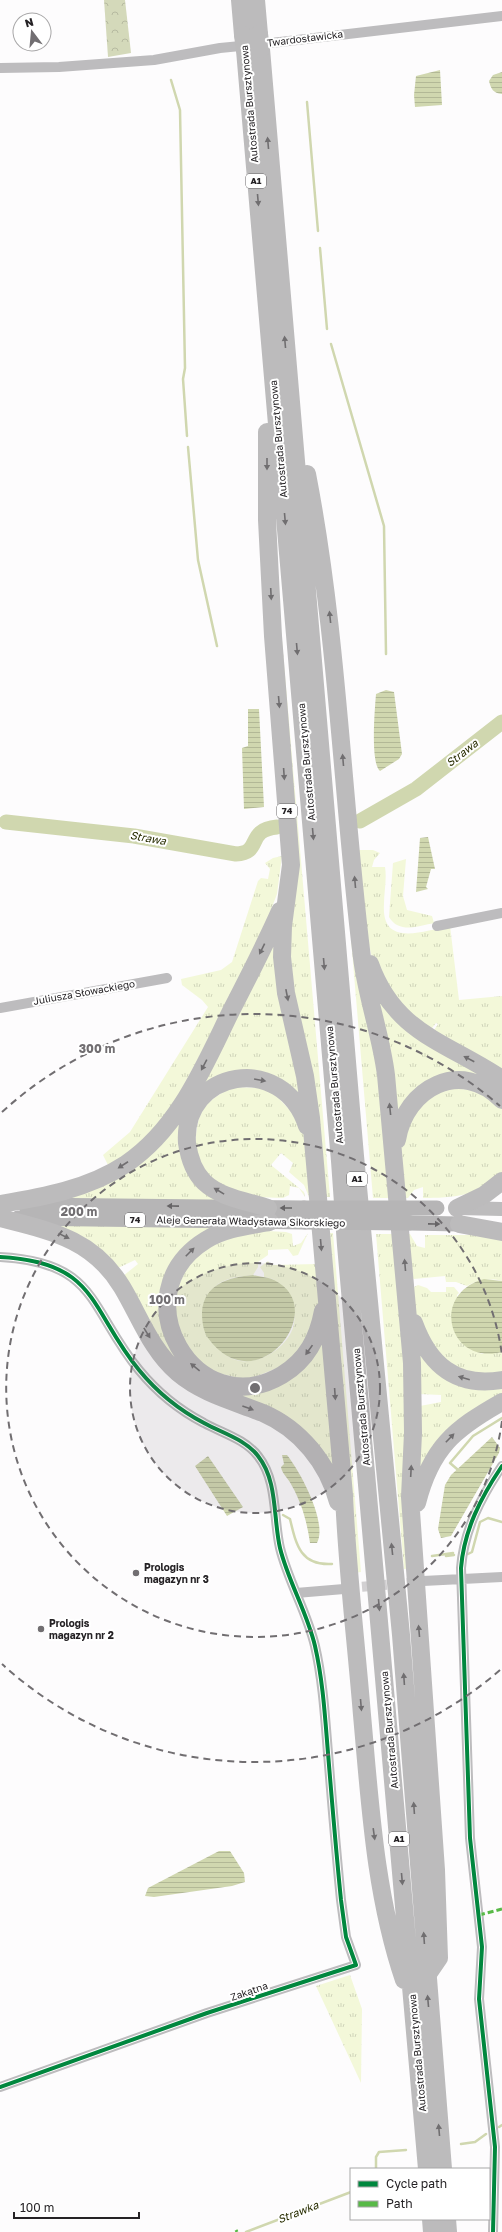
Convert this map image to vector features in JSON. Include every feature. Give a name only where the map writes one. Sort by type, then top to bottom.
[{"type":"highway","name":"Autostrada Bursztynowa","points":[[240,0],[252,42],[289,381],[355,1156],[401,1635],[426,1977],[443,2168]]},
{"type":"highway","name":"Autostrada Bursztynowa","points":[[256,0],[252,42],[267,313],[346,1245],[427,2168]]},
{"type":"highway","name":"74","points":[[267,313],[267,520],[273,636],[282,735],[291,865],[288,887]]},
{"type":"highway","points":[[289,381],[316,518],[328,600],[365,975],[383,1052],[408,1304],[413,1402],[410,1497],[436,1870],[439,1958],[426,1977]]},
{"type":"highway","points":[[288,887],[283,926],[282,964],[286,994],[306,1082],[311,1118],[346,1538],[371,1809],[386,1915],[396,1956],[413,2006]]},
{"type":"highway","points":[[0,1204],[56,1193],[104,1176],[127,1163],[169,1124],[184,1101],[220,1035],[268,938],[288,887]]},
{"type":"highway","points":[[359,921],[372,970],[383,992],[402,1017],[421,1033],[484,1067],[502,1079]]},
{"type":"highway","points":[[269,1215],[225,1195],[204,1181],[194,1167],[187,1139],[190,1119],[198,1102],[212,1089],[230,1081],[248,1078],[269,1082],[289,1095],[297,1105],[305,1121],[313,1150]]},
{"type":"highway","points":[[395,1161],[399,1128],[405,1114],[414,1100],[431,1087],[449,1081],[467,1081],[483,1085],[502,1100]]},
{"type":"highway","points":[[458,1216],[502,1180]]},
{"type":"highway","points":[[269,1215],[207,1239],[190,1252],[175,1272],[166,1304],[172,1334],[186,1360],[214,1379],[234,1384],[258,1384],[284,1373],[307,1353],[317,1335],[324,1306],[324,1272]]},
{"type":"highway","points":[[458,1216],[502,1232]]},
{"type":"highway","points":[[0,1218],[57,1233],[91,1253],[103,1263],[122,1287],[150,1339],[177,1372],[197,1387],[274,1419],[289,1428],[306,1443],[318,1458],[334,1489],[346,1538]]},
{"type":"highway","points":[[408,1304],[420,1338],[428,1353],[440,1366],[464,1379],[478,1382],[502,1380]]},
{"type":"highway","points":[[412,1538],[414,1516],[424,1476],[436,1455],[457,1430],[502,1402]]},
{"type":"highway","points":[[431,2220],[432,2232]]},
{"type":"highway","points":[[447,2220],[448,2232]]},
{"type":"main road","name":"Aleje Generała Władysława Sikorskiego","points":[[0,1204],[269,1215]]},
{"type":"main road","name":"Aleje Generała Władysława Sikorskiego","points":[[0,1218],[304,1215],[437,1208],[458,1216],[502,1225]]},
{"type":"main road","name":"Aleje Generała Władysława Sikorskiego","points":[[304,1215],[410,1223],[502,1209]]},
{"type":"street","name":"Twardosławicka","points":[[0,68],[60,67],[154,60],[220,48],[502,16]]},
{"type":"street","points":[[437,926],[502,913]]},
{"type":"street","name":"Juliusza Słowackiego","points":[[0,1008],[167,978]]},
{"type":"street","points":[[0,1257],[36,1261],[63,1271],[76,1280],[93,1299],[130,1359],[155,1388],[182,1410],[245,1443],[255,1452],[268,1474],[280,1550],[296,1593],[344,1589]]},
{"type":"street","points":[[493,2232],[494,2147],[479,1999],[482,1947],[470,1838],[462,1552],[469,1527],[480,1503],[502,1466]]},
{"type":"street","points":[[423,1581],[502,1577]]},
{"type":"street","name":"Zakątna","points":[[0,2088],[148,2034],[312,1978],[356,1965],[346,1937],[341,1900],[319,1666],[309,1627],[296,1593]]},
{"type":"green space","points":[[104,0],[125,0],[131,53],[108,57]]},
{"type":"green space","points":[[273,536],[330,1197],[323,1197],[293,1006]]},
{"type":"green space","points":[[357,850],[373,850],[380,853],[374,860],[372,867],[385,867],[386,881],[384,904],[385,918],[389,927],[396,932],[416,933],[450,926],[459,1000],[502,996],[502,1073],[431,1035],[438,1024],[436,1023],[429,1032],[413,1022],[373,962],[369,945]]},
{"type":"green space","points":[[282,856],[277,894],[256,949],[174,1104],[142,1142],[109,1167],[103,1155],[130,1132],[208,1007],[202,1000],[182,985],[181,979],[221,970],[232,962],[258,881],[261,878],[268,879],[270,869],[265,863],[273,858]]},
{"type":"green space","points":[[406,859],[403,896],[407,910],[432,916],[434,923],[410,928],[398,926],[389,917],[393,863]]},
{"type":"green space","points":[[351,939],[373,1028],[393,1198],[373,1198]]},
{"type":"green space","points":[[279,945],[303,1100],[296,1094],[215,1081],[183,1150],[231,1201],[51,1199],[143,1155],[268,946]]},
{"type":"green space","points":[[377,995],[502,1087],[502,1093],[479,1077],[404,1102],[396,1113]]},
{"type":"green space","points":[[233,1087],[269,1088],[303,1124],[312,1197],[309,1197],[304,1185],[289,1172],[293,1163],[281,1153],[271,1165],[304,1192],[305,1197],[299,1188],[290,1186],[289,1195],[283,1198],[251,1197],[213,1181],[194,1156],[196,1131],[201,1114],[211,1100]]},
{"type":"green space","points":[[445,1087],[479,1091],[502,1109],[502,1173],[485,1187],[466,1194],[423,1198],[423,1187],[414,1190],[408,1198],[404,1198],[400,1145],[411,1110]]},
{"type":"green space","points":[[55,1224],[222,1227],[181,1253],[170,1343],[246,1390],[322,1337],[338,1483],[321,1453],[175,1364],[123,1276],[138,1264],[135,1260],[116,1269]]},
{"type":"green space","points":[[267,1231],[286,1232],[292,1234],[293,1246],[301,1243],[308,1233],[298,1255],[293,1256],[288,1249],[268,1250],[268,1255],[258,1262],[258,1267],[253,1275],[228,1279],[216,1286],[211,1291],[206,1298],[203,1307],[222,1351],[235,1360],[247,1361],[259,1359],[271,1353],[289,1336],[294,1325],[294,1313],[288,1301],[273,1279],[264,1277],[264,1273],[260,1267],[268,1261],[271,1265],[318,1264],[320,1288],[317,1321],[290,1363],[247,1380],[213,1372],[185,1349],[172,1302],[190,1259],[230,1235]]},
{"type":"green space","points":[[326,1233],[333,1233],[361,1572],[354,1573]]},
{"type":"green space","points":[[376,1234],[397,1234],[406,1359],[408,1569],[404,1569]]},
{"type":"green space","points":[[407,1234],[410,1234],[417,1246],[425,1248],[425,1235],[483,1235],[502,1237],[502,1281],[484,1280],[467,1286],[456,1282],[446,1282],[445,1276],[414,1279],[411,1276]]},
{"type":"green space","points":[[418,1285],[427,1288],[431,1292],[446,1292],[446,1287],[454,1287],[459,1293],[457,1295],[463,1344],[482,1354],[502,1352],[502,1374],[469,1375],[438,1357],[416,1314],[412,1288]]},
{"type":"green space","points":[[414,1343],[421,1356],[502,1387],[502,1398],[419,1478],[420,1406],[441,1402],[441,1395],[419,1394]]},
{"type":"green space","points":[[350,1975],[362,2009],[361,2083],[316,1986]]},
{"type":"shaded area","points":[[440,70],[442,105],[415,107],[414,95],[416,76]]},
{"type":"shaded area","points":[[502,72],[502,94],[496,93],[493,90],[489,81],[493,75]]},
{"type":"shaded area","points":[[386,690],[394,692],[402,754],[399,759],[380,771],[377,766],[374,747],[375,701],[376,694]]},
{"type":"shaded area","points":[[248,709],[259,709],[264,807],[244,809],[242,748],[248,746]]},
{"type":"shaded area","points":[[428,837],[435,869],[431,869],[426,887],[428,889],[416,892],[420,838]]},
{"type":"shaded area","points":[[253,1275],[274,1280],[290,1293],[295,1310],[291,1328],[281,1345],[265,1356],[247,1361],[227,1356],[208,1338],[203,1326],[202,1312],[207,1295],[219,1284],[227,1280]]},
{"type":"shaded area","points":[[484,1279],[502,1281],[502,1352],[484,1353],[469,1349],[459,1339],[452,1326],[452,1312],[456,1299],[467,1287]]},
{"type":"shaded area","points":[[492,1437],[500,1448],[499,1453],[451,1536],[441,1538],[438,1529],[445,1485],[451,1475]]},
{"type":"shaded area","points":[[282,1455],[287,1455],[299,1473],[311,1498],[319,1523],[317,1543],[310,1543],[306,1520],[301,1506],[291,1483],[281,1467],[284,1464]]},
{"type":"shaded area","points":[[208,1456],[243,1507],[227,1516],[195,1466]]},
{"type":"shaded area","points":[[219,1851],[230,1851],[244,1873],[245,1882],[232,1886],[154,1897],[145,1896],[148,1888]]},
{"type":"waterway","points":[[171,80],[180,110],[185,368],[183,379],[187,436]]},
{"type":"waterway","points":[[307,102],[318,231]]},
{"type":"waterway","points":[[320,248],[327,329]]},
{"type":"waterway","points":[[331,344],[384,526],[386,654]]},
{"type":"waterway","points":[[188,447],[198,560],[217,646]]},
{"type":"waterway","name":"Strawa","points":[[360,821],[416,789],[502,722]]},
{"type":"waterway","name":"Strawa","points":[[6,822],[134,836],[236,854],[244,853],[249,850],[261,832],[277,827]]},
{"type":"waterway","points":[[457,1469],[450,1463],[473,1436],[502,1418]]},
{"type":"waterway","points":[[283,1515],[290,1519],[297,1545],[301,1552],[313,1561],[321,1564],[332,1564]]},
{"type":"waterway","points":[[468,1554],[472,1552],[480,1522],[488,1518],[502,1522]]},
{"type":"waterway","points":[[432,1556],[453,1553]]},
{"type":"waterway","points":[[446,1556],[454,1555]]},
{"type":"waterway","name":"Strawka","points":[[461,2144],[475,2142],[486,2134]]},
{"type":"waterway","name":"Strawka","points":[[376,2168],[376,2157],[379,2152],[406,2150]]},
{"type":"waterway","name":"Strawka","points":[[246,2232],[350,2192]]},
{"type":"tunnel","points":[[347,1588],[421,1582]]},
{"type":"marked path","points":[[479,1915],[502,1909]]},
{"type":"cycle path","points":[[0,1257],[32,1261],[56,1268],[74,1279],[88,1292],[123,1348],[153,1386],[186,1412],[247,1445],[258,1456],[264,1466],[272,1488],[278,1536],[283,1560],[312,1633],[318,1659],[325,1713],[341,1900],[346,1937],[356,1965],[207,2013],[0,2087]]},
{"type":"cycle path","points":[[493,2232],[495,2147],[479,1999],[482,1947],[470,1838],[461,1568],[466,1540],[475,1514],[487,1490],[502,1466]]},
{"type":"place","name":"Prologis magazyn nr 3","points":[[136,1573]]},
{"type":"place","name":"Prologis magazyn nr 2","points":[[41,1629]]}]
